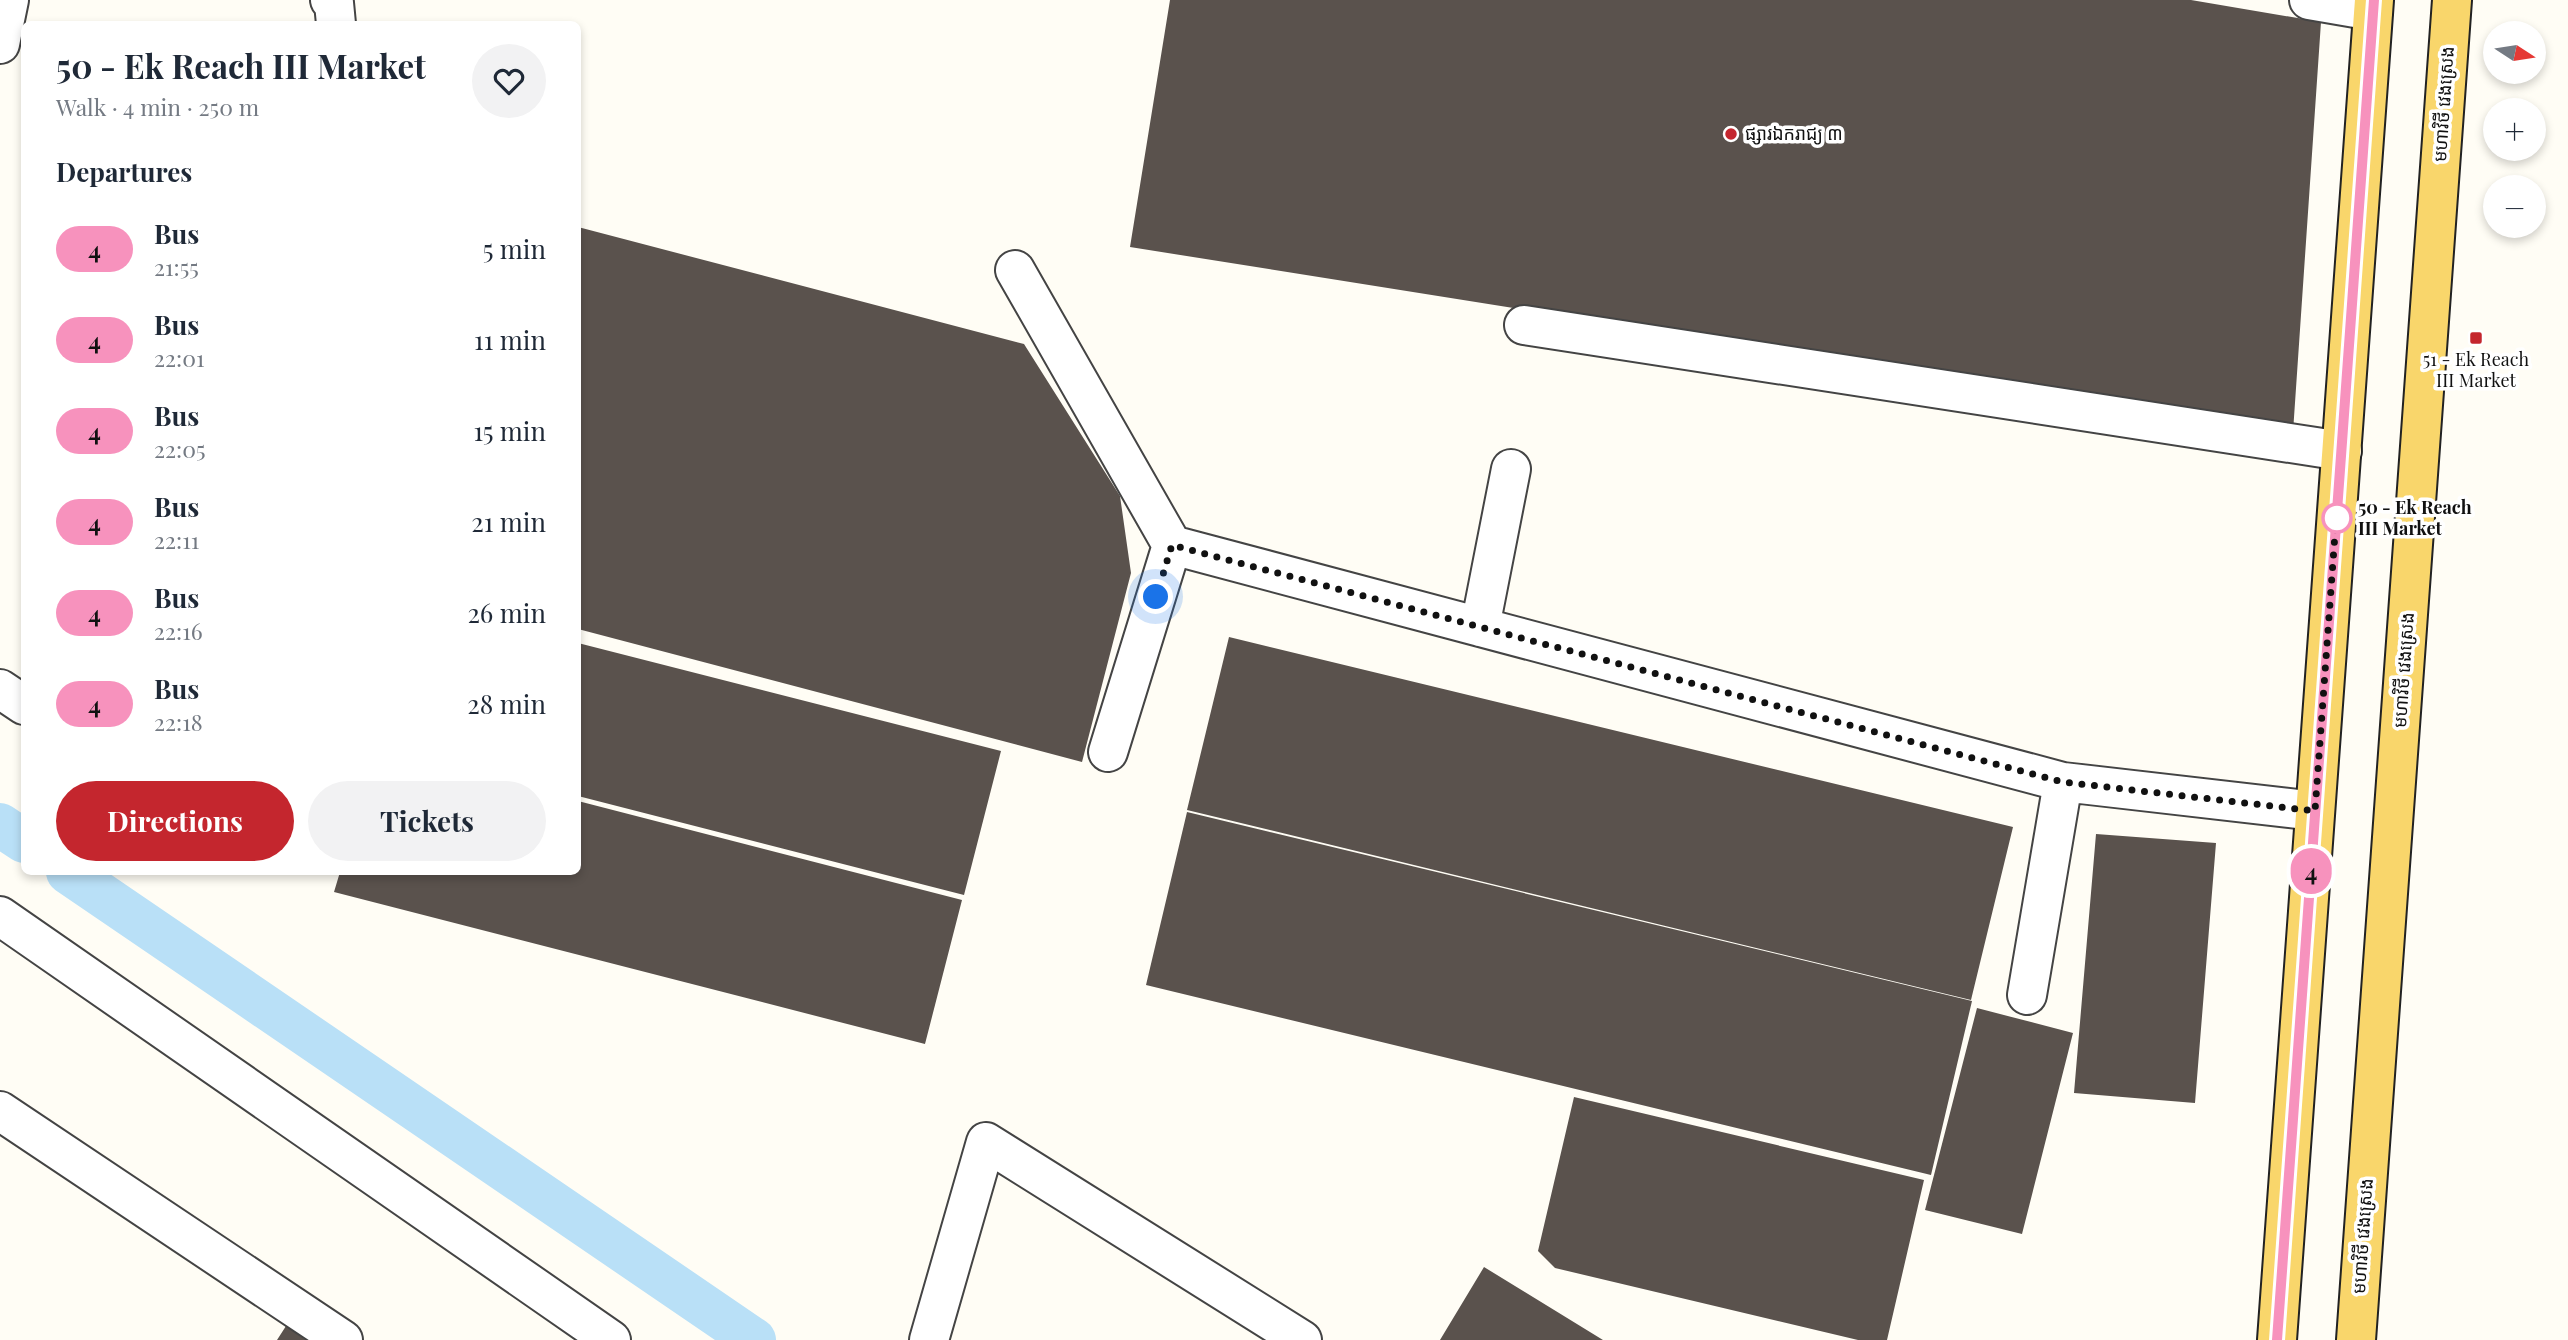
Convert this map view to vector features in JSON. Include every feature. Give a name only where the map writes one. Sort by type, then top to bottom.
[{"type":"main road","name":"មហាវិថី វេងស្រេង","points":[[2356,1340],[2452,0]]},
{"type":"main road","points":[[2277,1340],[2374,6]]},
{"type":"street","points":[[0,44],[9,0]]},
{"type":"street","points":[[330,0],[334,3],[336,21]]},
{"type":"street","points":[[2309,0],[2374,6]]},
{"type":"street","points":[[1015,270],[1172,545],[2063,782],[2315,811]]},
{"type":"street","points":[[1524,325],[2342,451]]},
{"type":"street","points":[[1480,627],[1511,469]]},
{"type":"street","points":[[1108,752],[1172,545]]},
{"type":"street","points":[[0,689],[21,703]]},
{"type":"street","points":[[2026,995],[2063,782]]},
{"type":"street","points":[[0,916],[611,1340]]},
{"type":"street","points":[[0,1111],[343,1340]]},
{"type":"street","points":[[929,1340],[986,1142],[1302,1340]]},
{"type":"building","name":"ផ្សារឯករាជ្យ ៣","points":[[1170,0],[2191,0],[2321,22],[2293,432],[1130,247]]},
{"type":"building","points":[[581,228],[1024,344],[1120,496],[1131,573],[1082,762],[581,630]]},
{"type":"building","points":[[1229,637],[2013,827],[1971,1000],[1187,810]]},
{"type":"building","points":[[581,644],[1001,751],[964,895],[581,797]]},
{"type":"building","points":[[581,802],[962,900],[925,1044],[334,892],[339,875],[581,875]]},
{"type":"building","points":[[1187,812],[1972,1001],[1931,1175],[1146,985]]},
{"type":"building","points":[[2096,834],[2216,843],[2195,1103],[2074,1093]]},
{"type":"building","points":[[1977,1008],[2073,1033],[2022,1234],[1925,1210]]},
{"type":"building","points":[[1574,1097],[1924,1180],[1887,1340],[1858,1340],[1555,1268],[1538,1251]]},
{"type":"building","points":[[1484,1267],[1603,1340],[1440,1340]]},
{"type":"building","points":[[286,1326],[306,1340],[277,1340]]},
{"type":"waterway","points":[[0,825],[21,839]]},
{"type":"waterway","points":[[72,875],[754,1340]]},
{"type":"bus line","name":"4","points":[[2277,1340],[2374,0]]},
{"type":"place","name":"ផ្សារឯករាជ្យ ៣","points":[[1731,134]]},
{"type":"place","name":"51 - Ek Reach III Market","points":[[2476,338]]},
{"type":"place","name":"50 - Ek Reach III Market","points":[[2337,518]]},
{"type":"route","points":[[1156,597],[1172,545],[2063,782],[2315,811],[2337,506],[2337,518]]}]
